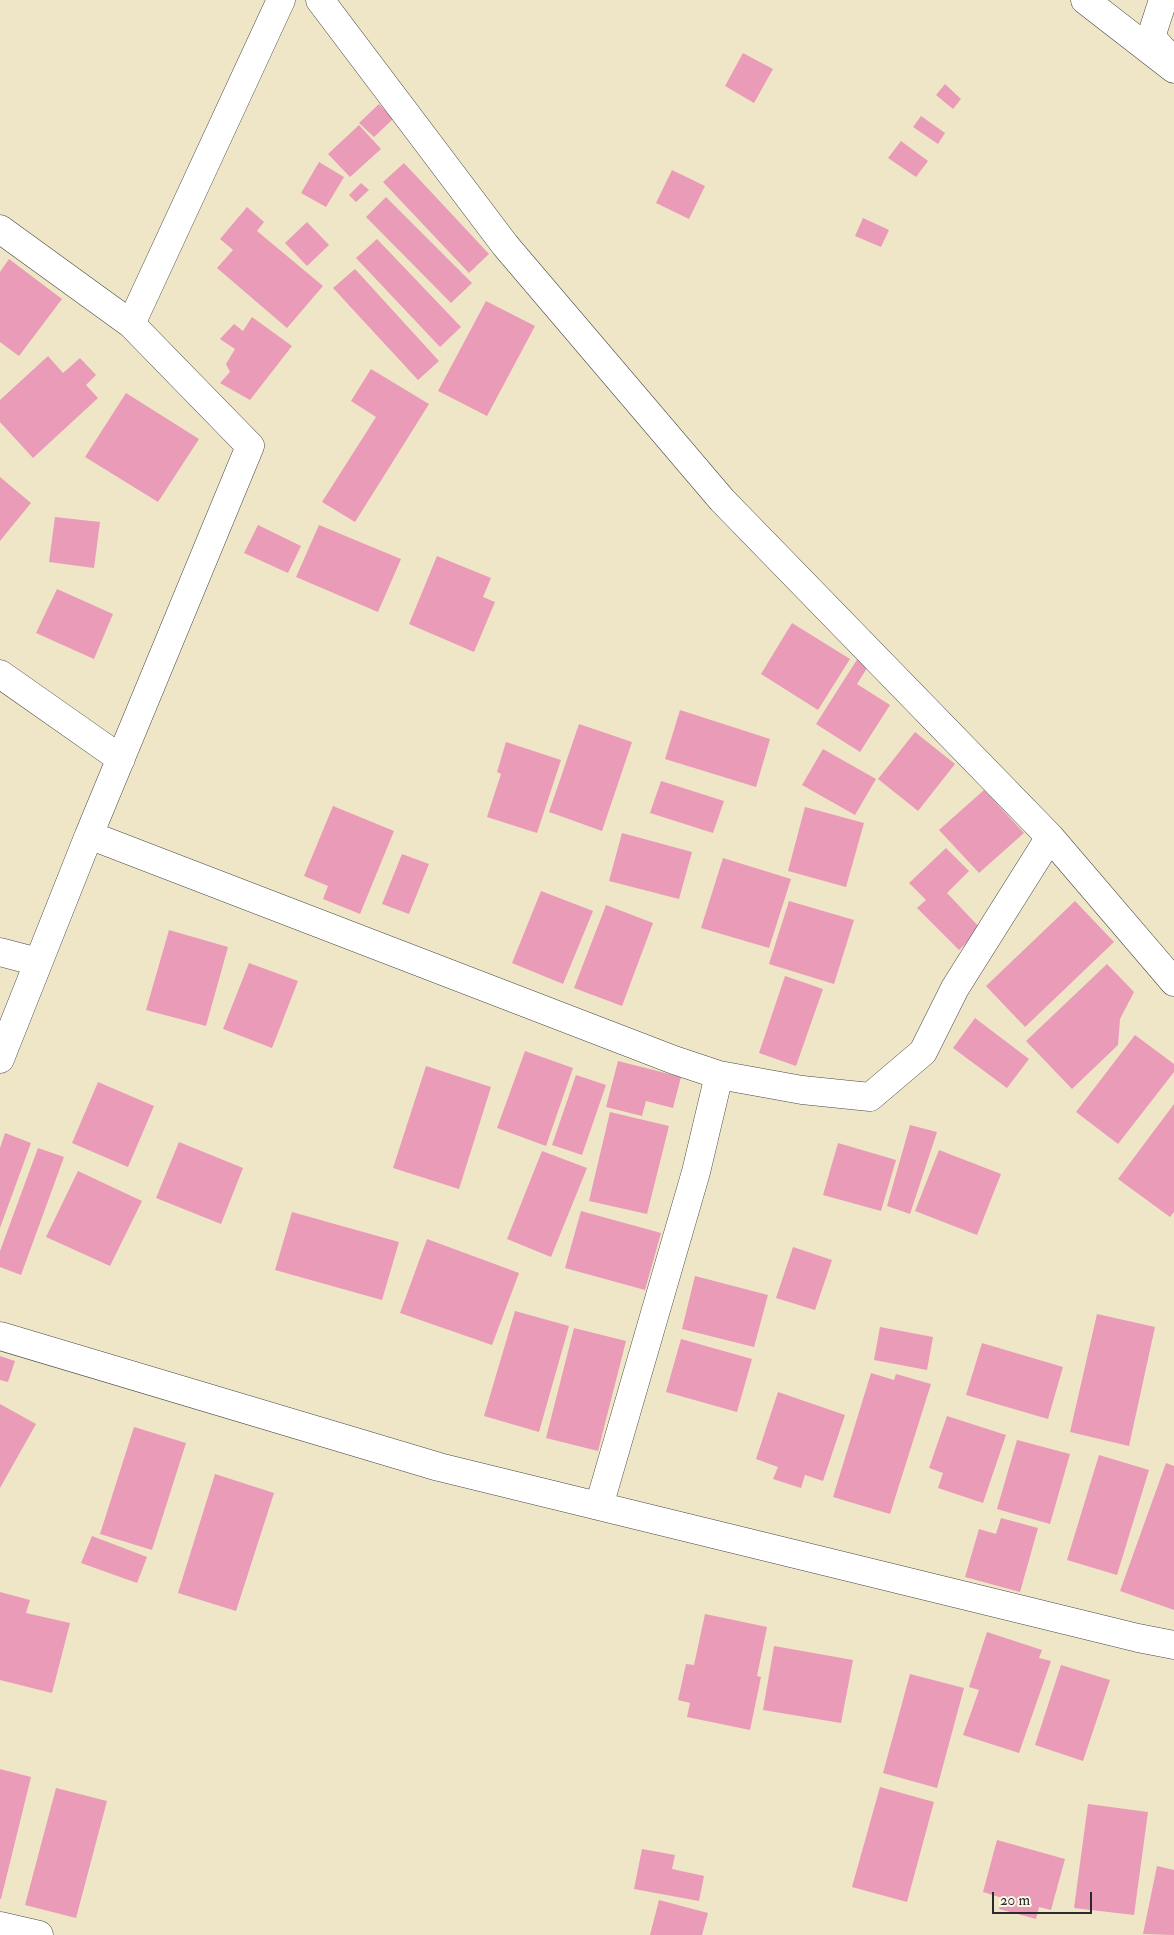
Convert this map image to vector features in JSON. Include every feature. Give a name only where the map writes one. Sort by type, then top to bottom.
[{"type":"street","points":[[131,324],[280,0]]},
{"type":"street","points":[[320,0],[506,244],[722,500],[1050,837],[1174,982]]},
{"type":"street","points":[[1085,0],[1174,69]]},
{"type":"street","points":[[1163,0],[1162,32],[1174,62]]},
{"type":"street","points":[[0,229],[131,324],[250,446],[89,835],[0,1060]]},
{"type":"street","points":[[0,674],[121,758]]},
{"type":"street","points":[[89,835],[674,1060],[718,1075],[802,1090],[870,1097],[923,1052],[955,988],[1050,837]]},
{"type":"street","points":[[0,952],[38,962]]},
{"type":"street","points":[[599,1506],[696,1172],[718,1075]]},
{"type":"street","points":[[0,1336],[439,1467],[1138,1638],[1174,1645]]},
{"type":"street","points":[[0,1926],[39,1935]]},
{"type":"building","points":[[743,53],[773,69],[754,103],[725,86]]},
{"type":"building","points":[[945,84],[961,99],[953,109],[936,95]]},
{"type":"building","points":[[379,104],[393,119],[374,137],[359,123]]},
{"type":"building","points":[[921,116],[945,133],[938,144],[913,127]]},
{"type":"building","points":[[359,125],[381,149],[350,177],[328,154]]},
{"type":"building","points":[[901,141],[928,161],[916,177],[888,158]]},
{"type":"building","points":[[319,162],[344,177],[326,207],[301,193]]},
{"type":"building","points":[[404,163],[489,254],[469,273],[383,182]]},
{"type":"building","points":[[672,170],[705,186],[689,219],[656,203]]},
{"type":"building","points":[[361,183],[369,190],[356,202],[349,195]]},
{"type":"building","points":[[386,197],[472,283],[451,303],[366,217]]},
{"type":"building","points":[[247,207],[264,222],[257,231],[323,286],[287,328],[217,268],[233,250],[220,239]]},
{"type":"building","points":[[863,218],[889,230],[881,247],[855,236]]},
{"type":"building","points":[[307,222],[329,245],[307,266],[285,243]]},
{"type":"building","points":[[377,239],[461,327],[440,347],[356,258]]},
{"type":"building","points":[[9,259],[62,299],[19,356],[0,342],[0,272]]},
{"type":"building","points":[[355,269],[439,361],[418,380],[333,288]]},
{"type":"building","points":[[486,301],[535,326],[487,416],[438,391]]},
{"type":"building","points":[[252,317],[292,346],[250,400],[220,383],[230,372],[226,364],[235,349],[220,339],[234,324],[243,331]]},
{"type":"building","points":[[48,356],[63,373],[80,358],[96,375],[86,385],[98,398],[33,458],[0,422],[0,400]]},
{"type":"building","points":[[371,369],[429,404],[355,522],[322,502],[376,417],[351,401]]},
{"type":"building","points":[[126,393],[199,439],[158,502],[85,457]]},
{"type":"building","points":[[0,477],[31,503],[0,541]]},
{"type":"building","points":[[55,517],[100,522],[94,568],[49,562]]},
{"type":"building","points":[[258,525],[301,546],[288,573],[244,553]]},
{"type":"building","points":[[319,525],[401,559],[378,612],[296,577]]},
{"type":"building","points":[[437,556],[491,578],[483,597],[495,602],[474,652],[409,624]]},
{"type":"building","points":[[57,589],[113,614],[94,659],[36,633]]},
{"type":"building","points":[[792,623],[850,659],[818,710],[761,674]]},
{"type":"building","points":[[858,658],[869,665],[857,684],[890,705],[860,752],[816,724]]},
{"type":"building","points":[[680,710],[770,739],[756,787],[665,759]]},
{"type":"building","points":[[579,724],[632,742],[602,831],[549,812]]},
{"type":"building","points":[[915,732],[955,764],[918,811],[878,779]]},
{"type":"building","points":[[506,742],[561,760],[537,833],[487,817],[501,774],[497,772]]},
{"type":"building","points":[[823,749],[876,779],[855,815],[802,785]]},
{"type":"building","points":[[661,781],[724,801],[713,833],[650,813]]},
{"type":"building","points":[[984,790],[1024,833],[979,873],[939,830]]},
{"type":"building","points":[[333,806],[394,831],[360,914],[323,899],[328,886],[304,876]]},
{"type":"building","points":[[805,807],[864,823],[846,887],[788,871]]},
{"type":"building","points":[[622,833],[692,852],[679,899],[609,881]]},
{"type":"building","points":[[946,848],[969,871],[947,893],[981,929],[959,950],[917,908],[926,900],[909,883]]},
{"type":"building","points":[[402,854],[429,864],[409,914],[382,904]]},
{"type":"building","points":[[723,858],[791,879],[769,948],[701,928]]},
{"type":"building","points":[[541,891],[593,911],[563,984],[512,963]]},
{"type":"building","points":[[789,901],[854,920],[834,984],[769,964]]},
{"type":"building","points":[[1075,901],[1114,942],[1025,1027],[986,986]]},
{"type":"building","points":[[606,905],[653,923],[622,1006],[574,988]]},
{"type":"building","points":[[169,930],[228,947],[206,1026],[146,1010]]},
{"type":"building","points":[[249,963],[298,981],[272,1048],[223,1029]]},
{"type":"building","points":[[1107,964],[1134,992],[1120,1019],[1118,1045],[1072,1089],[1026,1041]]},
{"type":"building","points":[[785,976],[823,989],[796,1066],[759,1053]]},
{"type":"building","points":[[975,1018],[1029,1059],[1007,1088],[953,1048]]},
{"type":"building","points":[[1135,1035],[1174,1064],[1174,1072],[1118,1144],[1076,1112]]},
{"type":"building","points":[[525,1051],[573,1068],[546,1146],[497,1128]]},
{"type":"building","points":[[618,1061],[681,1077],[673,1108],[646,1101],[642,1116],[606,1107]]},
{"type":"building","points":[[426,1066],[491,1087],[459,1189],[393,1168]]},
{"type":"building","points":[[576,1075],[606,1085],[582,1155],[552,1145]]},
{"type":"building","points":[[98,1082],[154,1106],[128,1167],[72,1143]]},
{"type":"building","points":[[1174,1104],[1174,1212],[1170,1217],[1118,1179]]},
{"type":"building","points":[[610,1112],[669,1126],[647,1214],[589,1201]]},
{"type":"building","points":[[910,1125],[937,1132],[910,1214],[887,1206]]},
{"type":"building","points":[[5,1133],[31,1143],[0,1228],[0,1148]]},
{"type":"building","points":[[179,1142],[243,1168],[221,1224],[156,1198]]},
{"type":"building","points":[[838,1143],[896,1160],[881,1211],[823,1195]]},
{"type":"building","points":[[38,1148],[64,1157],[21,1275],[0,1267],[0,1251]]},
{"type":"building","points":[[939,1150],[1001,1174],[977,1235],[915,1211]]},
{"type":"building","points":[[542,1151],[587,1168],[551,1257],[507,1239]]},
{"type":"building","points":[[78,1171],[142,1201],[110,1266],[46,1237]]},
{"type":"building","points":[[581,1211],[661,1233],[645,1290],[565,1268]]},
{"type":"building","points":[[292,1212],[399,1242],[382,1300],[275,1270]]},
{"type":"building","points":[[427,1239],[519,1273],[492,1345],[400,1313]]},
{"type":"building","points":[[793,1247],[832,1260],[815,1310],[776,1298]]},
{"type":"building","points":[[695,1276],[768,1295],[754,1347],[682,1329]]},
{"type":"building","points":[[515,1311],[569,1326],[539,1432],[484,1416]]},
{"type":"building","points":[[1097,1314],[1155,1327],[1129,1446],[1070,1432]]},
{"type":"building","points":[[880,1327],[933,1337],[927,1370],[874,1360]]},
{"type":"building","points":[[574,1328],[626,1341],[598,1451],[546,1438]]},
{"type":"building","points":[[681,1339],[752,1359],[737,1412],[666,1392]]},
{"type":"building","points":[[982,1343],[1063,1367],[1048,1419],[966,1395]]},
{"type":"building","points":[[0,1356],[15,1361],[8,1382],[0,1380]]},
{"type":"building","points":[[871,1373],[894,1380],[896,1374],[931,1384],[890,1514],[833,1497]]},
{"type":"building","points":[[778,1392],[845,1415],[823,1481],[805,1475],[801,1488],[773,1479],[778,1467],[756,1459]]},
{"type":"building","points":[[0,1404],[36,1424],[0,1488]]},
{"type":"building","points":[[947,1416],[1006,1435],[983,1503],[938,1488],[943,1473],[929,1468]]},
{"type":"building","points":[[134,1427],[186,1443],[152,1550],[100,1534]]},
{"type":"building","points":[[1017,1440],[1070,1454],[1050,1524],[997,1509]]},
{"type":"building","points":[[1099,1455],[1149,1470],[1117,1575],[1067,1560]]},
{"type":"building","points":[[1166,1463],[1174,1466],[1174,1610],[1120,1591]]},
{"type":"building","points":[[215,1474],[274,1493],[236,1611],[178,1593]]},
{"type":"building","points":[[1001,1518],[1038,1528],[1020,1592],[965,1577],[979,1529],[996,1534]]},
{"type":"building","points":[[92,1536],[147,1557],[137,1583],[81,1563]]},
{"type":"building","points":[[0,1592],[30,1600],[26,1613],[70,1623],[52,1693],[0,1680]]},
{"type":"building","points":[[705,1614],[767,1627],[757,1676],[761,1677],[750,1730],[687,1717],[690,1703],[678,1700],[686,1664],[694,1665]]},
{"type":"building","points":[[987,1632],[1042,1650],[1039,1658],[1051,1661],[1019,1753],[963,1735],[979,1690],[969,1687]]},
{"type":"building","points":[[774,1646],[853,1660],[841,1723],[763,1710]]},
{"type":"building","points":[[1061,1665],[1110,1680],[1083,1761],[1035,1745]]},
{"type":"building","points":[[910,1674],[964,1688],[937,1788],[883,1773]]},
{"type":"building","points":[[0,1769],[31,1777],[1,1899],[0,1899]]},
{"type":"building","points":[[880,1787],[934,1802],[907,1902],[852,1887]]},
{"type":"building","points":[[56,1788],[107,1801],[76,1918],[25,1905]]},
{"type":"building","points":[[1088,1804],[1148,1812],[1134,1915],[1074,1908]]},
{"type":"building","points":[[997,1840],[1065,1859],[1051,1910],[1039,1907],[1036,1919],[999,1909],[1002,1898],[983,1892]]},
{"type":"building","points":[[642,1849],[675,1855],[672,1869],[704,1876],[699,1901],[634,1889]]},
{"type":"building","points":[[1157,1866],[1174,1870],[1174,1935],[1143,1934]]},
{"type":"building","points":[[659,1900],[708,1913],[702,1935],[650,1935]]}]
